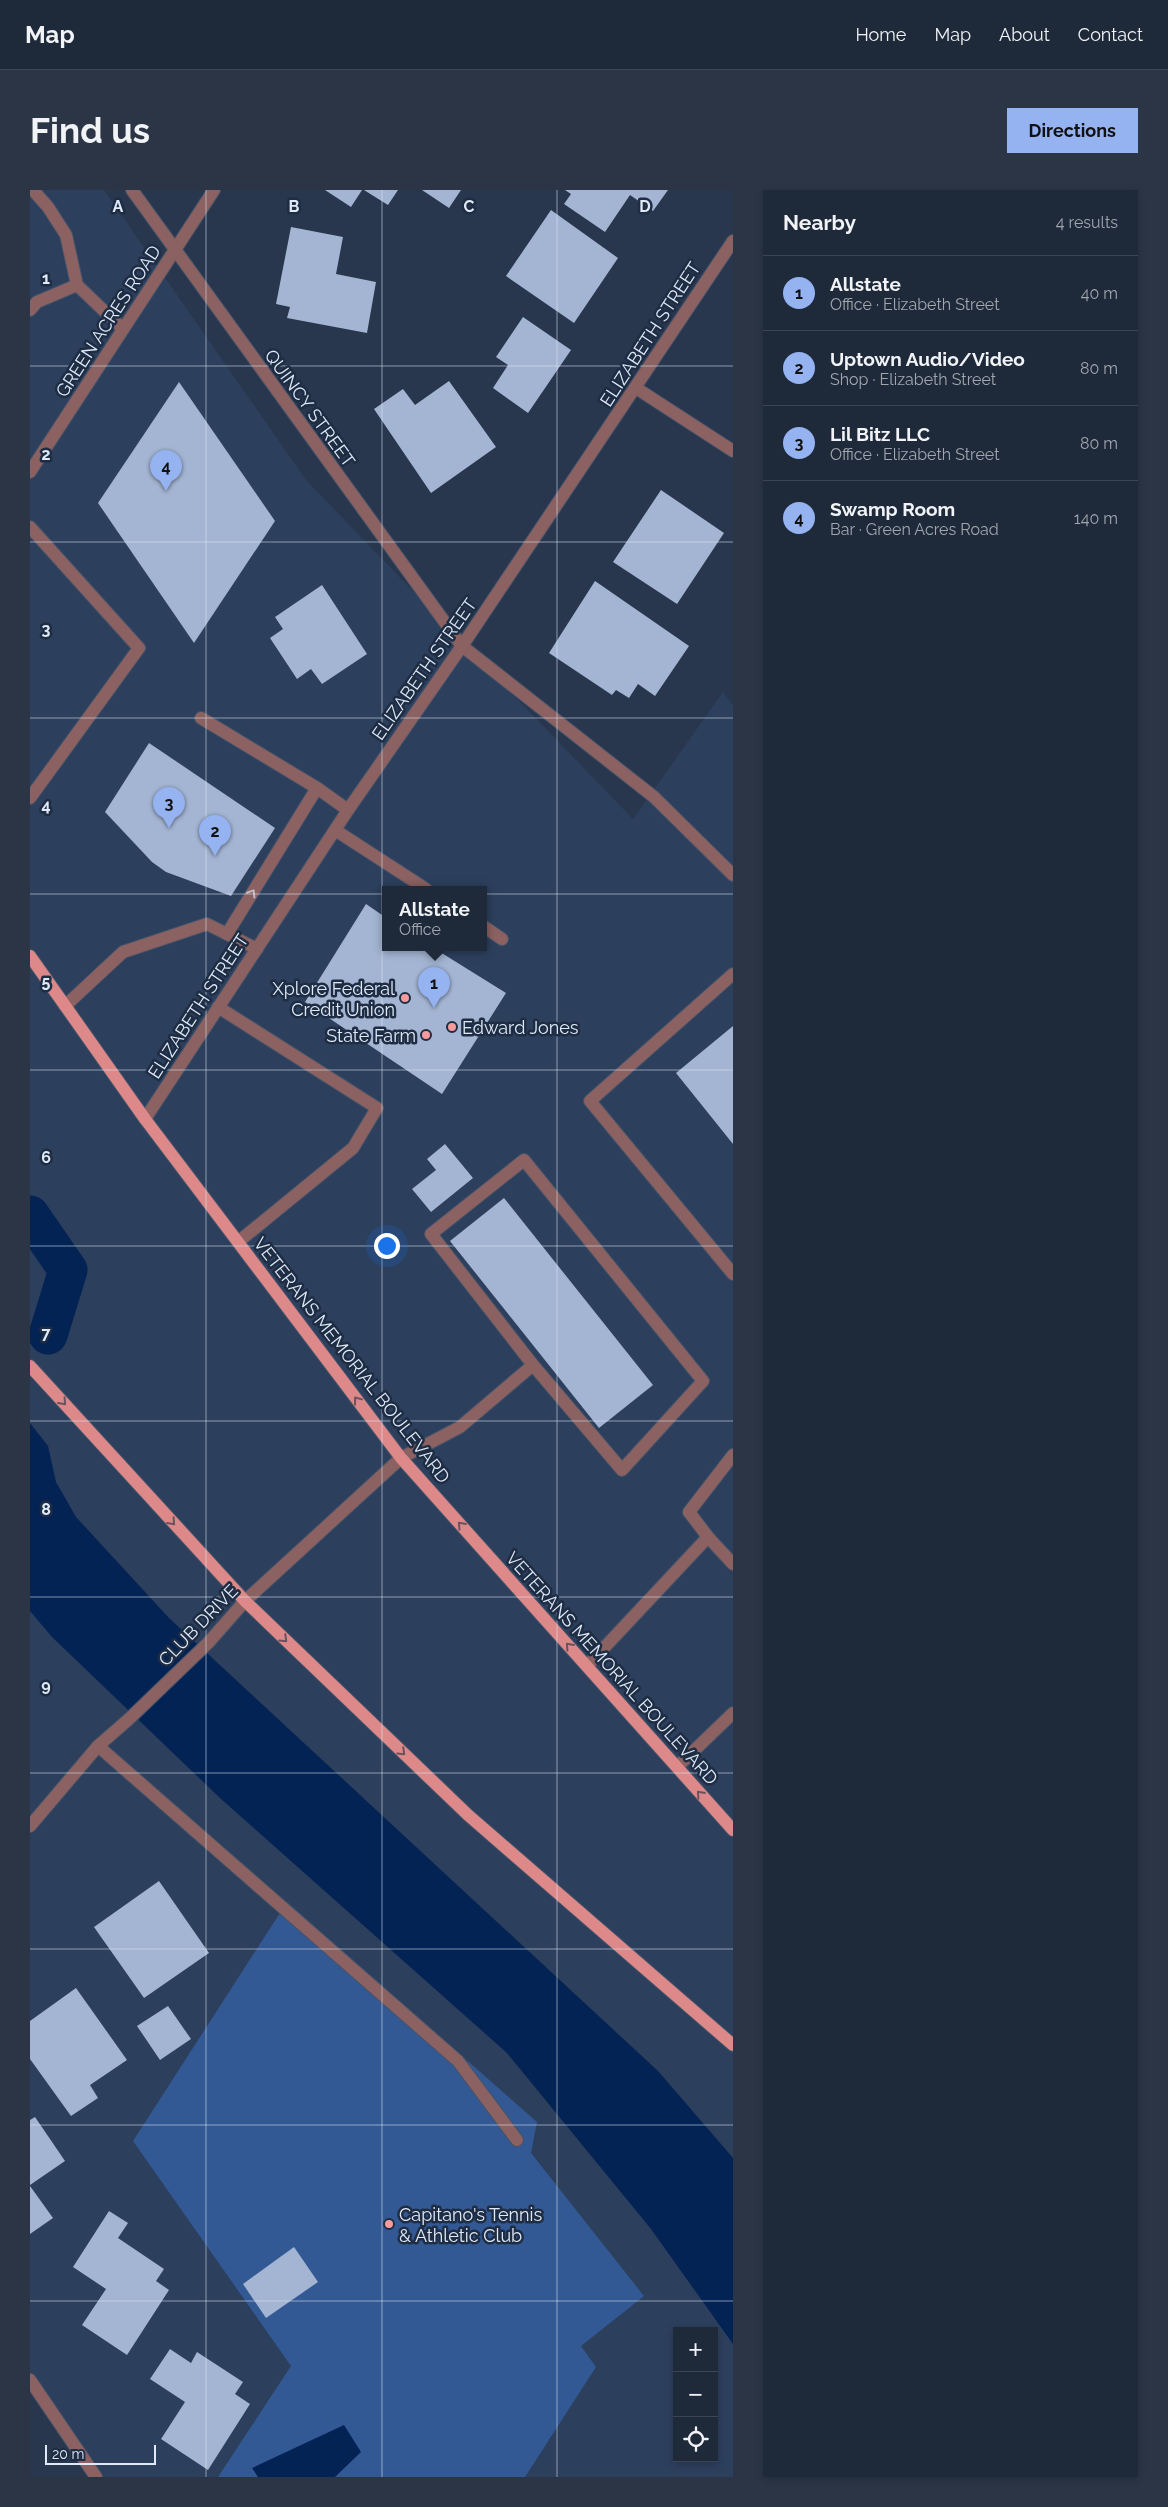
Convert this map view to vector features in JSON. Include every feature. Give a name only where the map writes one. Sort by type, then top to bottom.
[{"type":"main road","name":"VETERANS MEMORIAL BOULEVARD","points":[[30,956],[144,1119],[401,1458],[733,1830]]},
{"type":"main road","points":[[30,1366],[245,1601],[468,1815],[733,2045]]},
{"type":"street","points":[[33,190],[48,207],[66,235],[77,285],[123,329]]},
{"type":"street","name":"QUINCY STREET","points":[[132,190],[174,251],[462,646],[654,797],[733,875]]},
{"type":"street","name":"GREEN ACRES ROAD","points":[[30,472],[214,190]]},
{"type":"street","name":"ELIZABETH STREET","points":[[144,1119],[348,810],[462,646],[733,241]]},
{"type":"street","points":[[30,310],[37,302],[77,285]]},
{"type":"street","points":[[636,388],[733,451]]},
{"type":"street","points":[[30,528],[139,648],[30,798]]},
{"type":"street","points":[[201,718],[317,788],[348,810]]},
{"type":"street","points":[[227,934],[317,788]]},
{"type":"street","points":[[335,830],[421,886]]},
{"type":"street","points":[[65,1006],[123,952],[208,924],[257,949]]},
{"type":"street","points":[[487,929],[502,939]]},
{"type":"street","points":[[733,974],[590,1101],[733,1274]]},
{"type":"street","points":[[218,1007],[378,1108],[353,1148],[238,1242]]},
{"type":"street","points":[[524,1160],[703,1381],[622,1470],[533,1365],[431,1234],[524,1160]]},
{"type":"street","name":"CLUB DRIVE","points":[[30,1826],[98,1746],[129,1720],[208,1643],[245,1601],[401,1458],[460,1427],[533,1365]]},
{"type":"street","points":[[733,1455],[689,1512],[708,1537],[733,1564]]},
{"type":"street","points":[[587,1666],[708,1537]]},
{"type":"street","points":[[677,1767],[733,1713]]},
{"type":"street","points":[[98,1746],[458,2061],[517,2140]]},
{"type":"street","points":[[30,2380],[96,2477]]},
{"type":"shaded area","points":[[30,190],[104,190],[306,480],[633,819],[723,692],[733,705],[733,2477],[100,2477],[30,2376]]},
{"type":"shaded area","points":[[30,1423],[48,1446],[56,1482],[76,1517],[169,1618],[658,2071],[733,2158],[733,2344],[651,2229],[507,2053],[220,1798],[52,1637],[30,1611]]},
{"type":"shaded area","name":"Capitano's Tennis & Athletic Club","points":[[287,1902],[537,2122],[531,2153],[644,2296],[581,2346],[596,2367],[525,2477],[218,2477],[291,2366],[133,2141]]},
{"type":"shaded area","points":[[344,2425],[361,2452],[335,2477],[258,2477],[252,2468]]},
{"type":"building","points":[[325,190],[362,190],[351,207]]},
{"type":"building","points":[[364,190],[398,190],[388,205]]},
{"type":"building","points":[[422,190],[461,190],[449,208]]},
{"type":"building","points":[[565,190],[668,190],[653,211],[630,195],[605,232],[564,204],[571,194]]},
{"type":"building","points":[[551,210],[618,258],[574,323],[506,276]]},
{"type":"building","points":[[291,227],[343,237],[336,274],[376,282],[367,333],[287,318],[290,307],[276,304]]},
{"type":"building","points":[[523,317],[571,350],[528,413],[493,388],[508,365],[496,357]]},
{"type":"building","points":[[449,381],[496,447],[431,493],[374,409],[403,389],[415,405]]},
{"type":"building","points":[[179,382],[275,521],[194,643],[98,503]]},
{"type":"building","points":[[661,490],[724,533],[677,604],[613,562]]},
{"type":"building","points":[[595,581],[689,646],[655,696],[638,684],[629,698],[616,690],[612,695],[549,653]]},
{"type":"building","points":[[322,585],[367,654],[322,684],[311,669],[297,679],[270,638],[283,629],[275,617]]},
{"type":"building","points":[[149,743],[275,828],[231,896],[166,872],[152,862],[105,812]]},
{"type":"building","name":"Xplore Federal Credit Union","points":[[366,904],[382,915],[382,951],[438,951],[506,993],[442,1094],[305,1002]]},
{"type":"building","points":[[733,1026],[733,1144],[676,1073]]},
{"type":"building","points":[[445,1144],[473,1178],[431,1212],[412,1189],[436,1170],[427,1159]]},
{"type":"building","points":[[504,1198],[653,1385],[599,1428],[450,1241]]},
{"type":"building","points":[[159,1881],[209,1953],[144,1998],[94,1927]]},
{"type":"building","points":[[76,1988],[127,2060],[90,2085],[98,2098],[71,2116],[30,2059],[30,2021]]},
{"type":"building","points":[[168,2006],[191,2039],[160,2060],[137,2026]]},
{"type":"building","points":[[35,2117],[65,2161],[30,2185],[30,2120]]},
{"type":"building","points":[[30,2186],[53,2218],[30,2234]]},
{"type":"building","points":[[109,2211],[128,2223],[118,2238],[164,2269],[156,2281],[169,2290],[127,2355],[82,2325],[106,2289],[73,2267]]},
{"type":"building","points":[[294,2247],[318,2282],[266,2318],[243,2284]]},
{"type":"building","points":[[170,2349],[191,2363],[197,2352],[243,2382],[235,2394],[250,2404],[208,2470],[161,2439],[185,2402],[150,2379]]},
{"type":"waterway","points":[[30,1215],[68,1270],[48,1335]]},
{"type":"place","name":"Swamp Room","points":[[166,491]]},
{"type":"place","name":"Lil Bitz LLC","points":[[169,828]]},
{"type":"place","name":"Uptown Audio/Video","points":[[215,856]]},
{"type":"place","name":"Xplore Federal Credit Union","points":[[405,998]]},
{"type":"place","name":"Allstate","points":[[434,1008]]},
{"type":"place","name":"Edward Jones","points":[[452,1027]]},
{"type":"place","name":"State Farm","points":[[426,1035]]},
{"type":"place","name":"Capitano's Tennis & Athletic Club","points":[[389,2224]]}]
